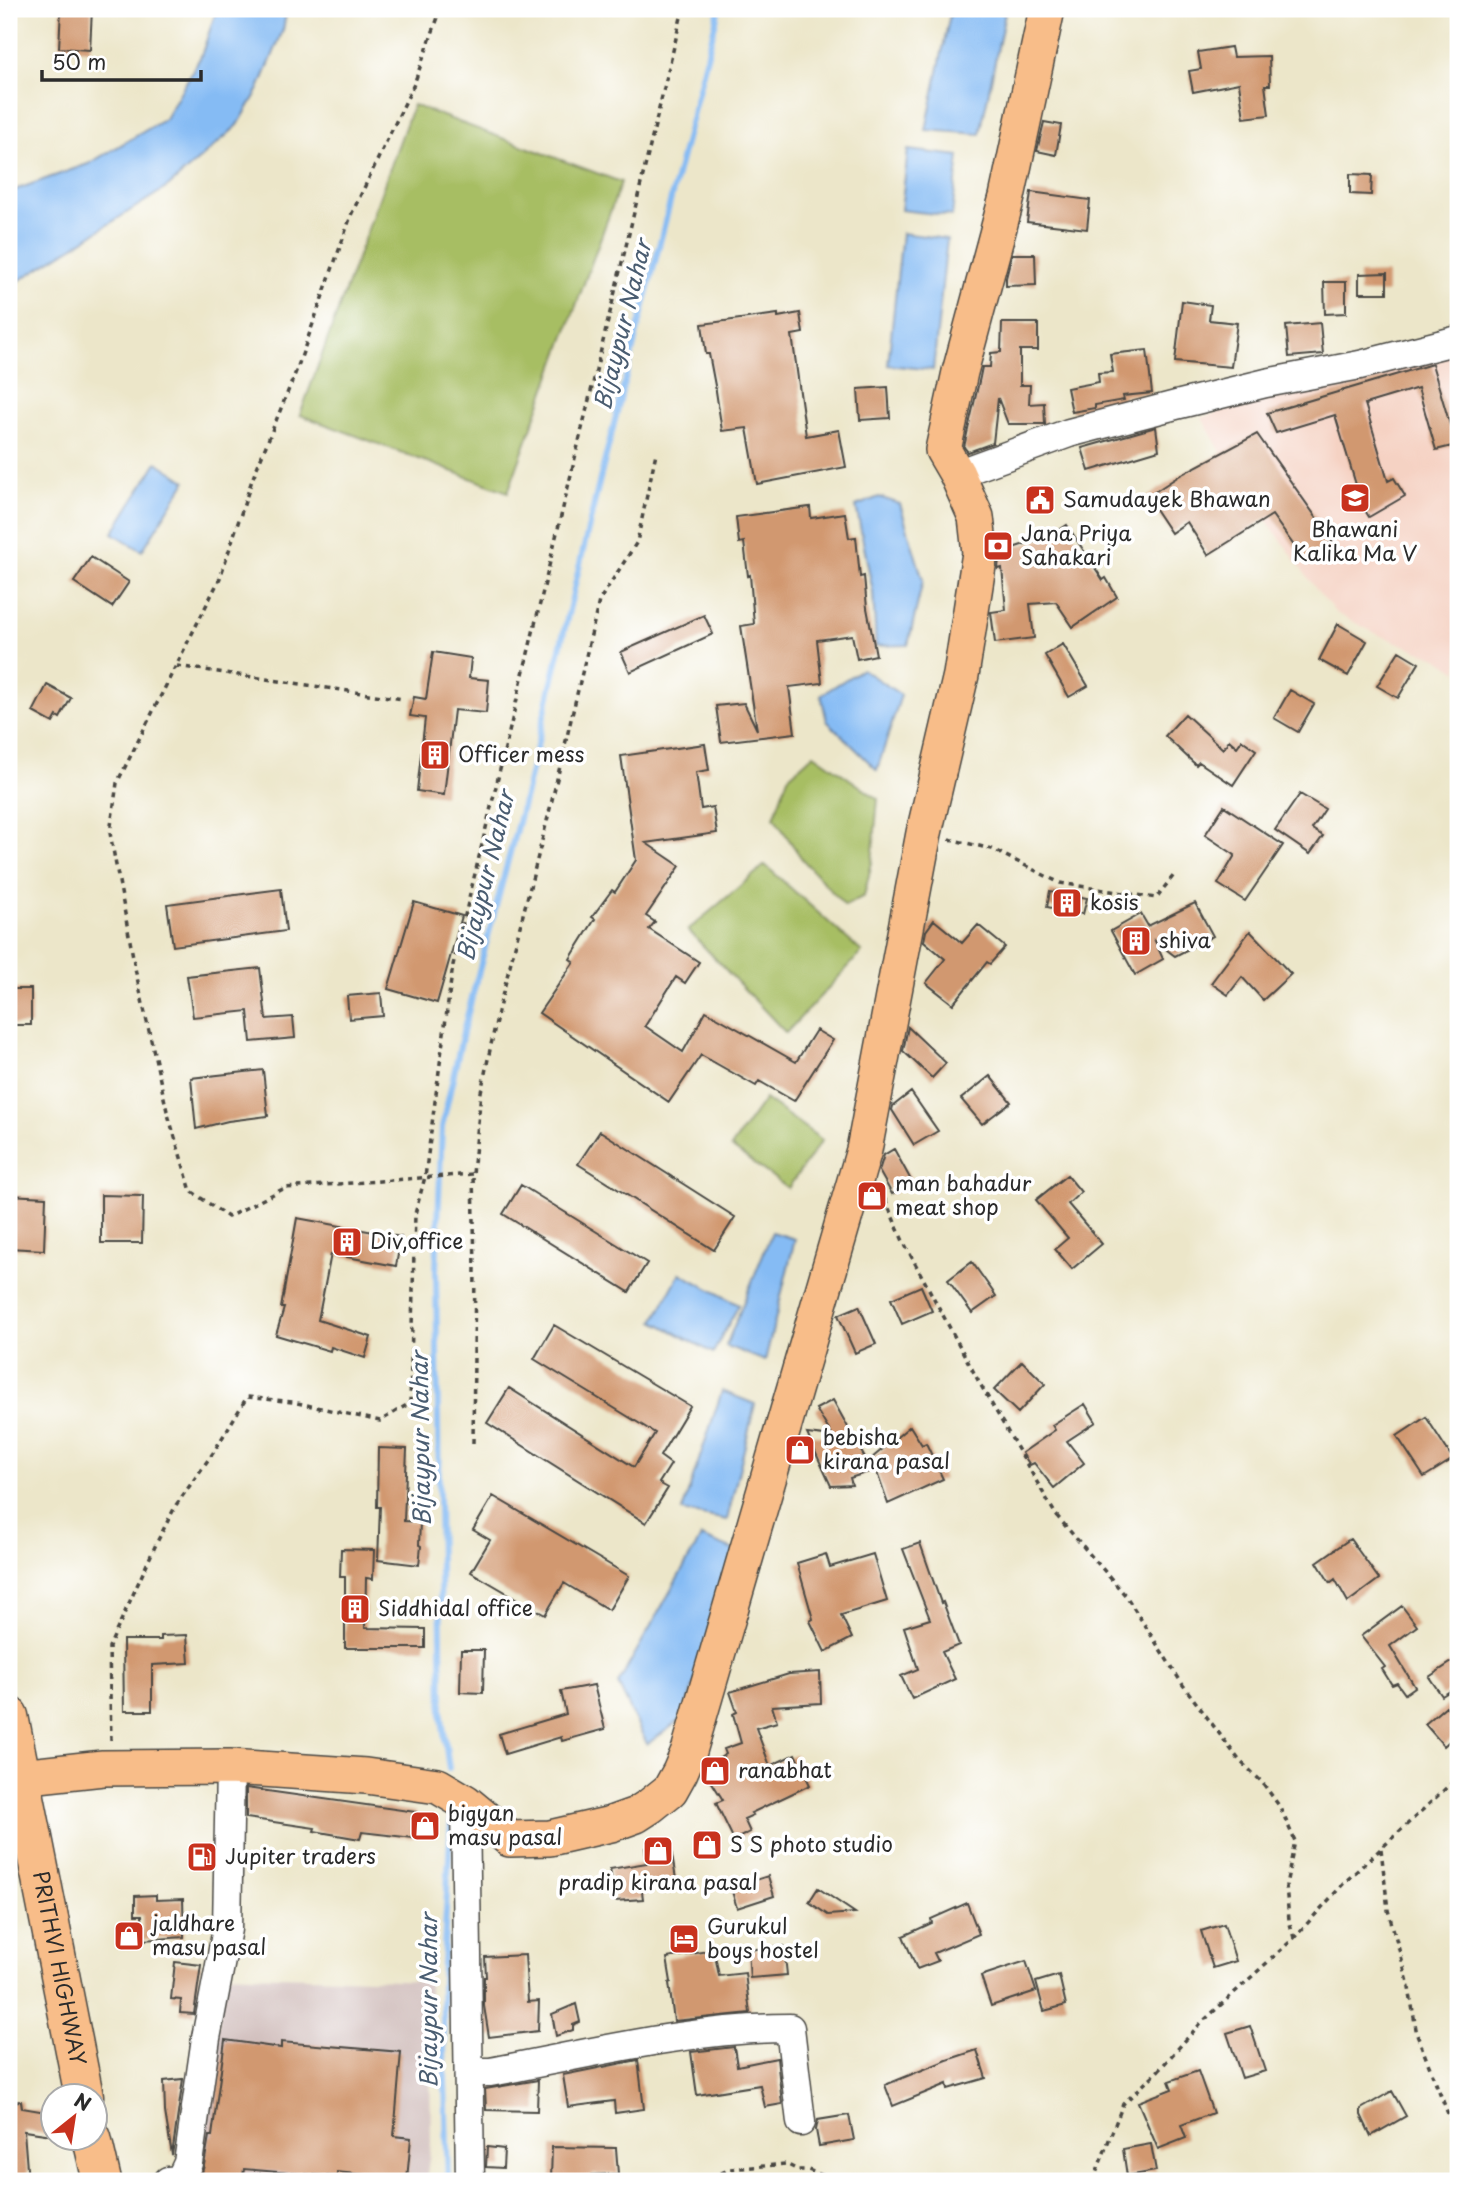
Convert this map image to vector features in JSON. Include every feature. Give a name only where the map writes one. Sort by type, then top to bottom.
[{"type":"highway","name":"PRITHVI HIGHWAY","points":[[9,1716],[80,2082]]},
{"type":"highway","points":[[95,2152],[102,2181]]},
{"type":"main road","points":[[20,1777],[103,1768],[230,1767],[414,1782],[438,1786],[465,1802],[510,1839],[550,1839],[611,1824],[636,1815],[670,1790],[689,1751],[864,1150],[923,833],[961,675],[979,553],[976,517],[943,450],[960,372],[1007,197],[1047,9]]},
{"type":"street","points":[[957,474],[1069,433],[1266,383],[1360,365],[1458,340]]},
{"type":"street","points":[[168,2181],[180,2180],[188,2163],[206,2038],[227,1928],[230,1767]]},
{"type":"street","points":[[465,1802],[470,2181]]},
{"type":"street","points":[[469,2072],[490,2072],[671,2038],[790,2028],[801,2122]]},
{"type":"path","points":[[441,9],[414,84],[352,212],[297,369],[252,480],[220,578],[117,783],[110,833],[136,974],[167,1111],[191,1191],[228,1217],[285,1188],[473,1174]]},
{"type":"path","points":[[111,1745],[108,1647],[176,1505],[213,1453],[247,1397],[293,1402],[380,1421],[411,1404],[415,1214],[425,1177],[453,965],[683,9]]},
{"type":"path","points":[[473,1443],[473,1174],[481,1092],[498,1012],[599,601],[637,542],[656,453]]},
{"type":"path","points":[[177,666],[403,699]]},
{"type":"path","points":[[923,833],[992,849],[1060,883],[1156,898],[1174,875]]},
{"type":"path","points":[[864,1150],[903,1241],[979,1382],[1056,1515],[1126,1596],[1183,1685],[1239,1760],[1262,1782],[1280,1807],[1295,1841],[1286,1885],[1289,1920],[1294,1938]]},
{"type":"path","points":[[1093,2181],[1123,2104],[1157,2072],[1200,2024],[1294,1938],[1345,1882],[1458,1777]]},
{"type":"path","points":[[1381,1849],[1388,1910],[1408,1982],[1417,2035],[1456,2134],[1458,2181]]},
{"type":"path","points":[[682,2181],[717,2175],[730,2169],[786,2164],[798,2170],[808,2170],[847,2181]]},
{"type":"shaded area","name":"Bhawani Kalika Ma V","points":[[1458,351],[1458,672],[1439,659],[1379,635],[1336,613],[1235,476],[1202,418],[1236,405],[1292,391],[1318,388]]},
{"type":"shaded area","points":[[224,1974],[429,1981],[431,2144],[426,2181],[197,2181]]},
{"type":"green space","points":[[413,105],[621,182],[508,492],[300,415]]},
{"type":"green space","points":[[814,754],[878,799],[872,862],[864,896],[845,906],[802,859],[774,817],[788,777]]},
{"type":"green space","points":[[765,865],[862,952],[786,1033],[688,930]]},
{"type":"green space","points":[[765,1099],[822,1140],[788,1188],[731,1147]]},
{"type":"water","points":[[217,9],[287,9],[283,30],[259,89],[238,125],[169,186],[9,287],[9,192],[88,164],[165,119],[201,56]]},
{"type":"water","points":[[951,9],[981,9],[1005,13],[980,134],[926,130]]},
{"type":"water","points":[[908,150],[959,156],[952,216],[901,210]]},
{"type":"water","points":[[902,233],[947,239],[933,370],[888,365]]},
{"type":"water","points":[[157,462],[186,481],[142,551],[113,533]]},
{"type":"water","points":[[879,497],[900,504],[923,580],[908,645],[876,646],[873,592],[856,506]]},
{"type":"water","points":[[862,669],[901,695],[877,770],[827,721],[821,695]]},
{"type":"water","points":[[772,1232],[795,1239],[765,1361],[726,1346]]},
{"type":"water","points":[[680,1273],[739,1305],[713,1353],[654,1321]]},
{"type":"water","points":[[722,1391],[755,1404],[727,1520],[682,1511]]},
{"type":"water","points":[[701,1537],[739,1552],[682,1719],[647,1744],[618,1684]]},
{"type":"building","points":[[61,9],[92,9],[90,50],[59,48]]},
{"type":"building","points":[[1231,47],[1233,57],[1269,56],[1270,85],[1265,85],[1269,115],[1244,118],[1239,83],[1193,92],[1189,71],[1201,69],[1198,52]]},
{"type":"building","points":[[1044,122],[1061,125],[1056,155],[1037,151]]},
{"type":"building","points":[[1350,174],[1372,175],[1371,195],[1350,194]]},
{"type":"building","points":[[1031,192],[1090,200],[1087,229],[1027,222]]},
{"type":"building","points":[[1012,254],[1035,254],[1036,285],[1006,286]]},
{"type":"building","points":[[1387,273],[1387,293],[1359,293],[1359,274]]},
{"type":"building","points":[[1324,282],[1346,282],[1346,313],[1325,314]]},
{"type":"building","points":[[1182,301],[1211,305],[1209,320],[1237,323],[1231,367],[1175,362]]},
{"type":"building","points":[[800,313],[803,333],[792,335],[806,436],[839,430],[846,467],[757,484],[747,428],[722,431],[702,324]]},
{"type":"building","points":[[1002,323],[1038,323],[1038,350],[1020,350],[1020,385],[1030,385],[1029,404],[1044,403],[1045,424],[1008,424],[998,398],[993,443],[968,452],[964,447],[982,367],[990,367],[991,353],[1001,352]]},
{"type":"building","points":[[1320,323],[1323,354],[1289,357],[1286,326]]},
{"type":"building","points":[[1147,350],[1152,393],[1123,396],[1124,400],[1072,412],[1067,388],[1099,382],[1098,373],[1113,372],[1110,354]]},
{"type":"building","points":[[1432,364],[1456,445],[1436,450],[1418,388],[1365,404],[1388,481],[1394,478],[1405,496],[1369,517],[1358,499],[1360,498],[1335,415],[1276,433],[1267,413]]},
{"type":"building","points":[[888,387],[890,418],[860,420],[858,389]]},
{"type":"building","points":[[1156,427],[1159,450],[1089,471],[1082,448]]},
{"type":"building","points":[[1257,434],[1333,541],[1305,561],[1272,515],[1208,555],[1187,522],[1171,533],[1147,497],[1182,474]]},
{"type":"building","points":[[810,507],[811,518],[845,513],[849,538],[856,537],[860,577],[864,576],[876,655],[857,659],[852,635],[817,640],[822,683],[789,687],[795,733],[721,742],[716,706],[744,703],[757,730],[741,626],[754,624],[750,575],[748,576],[744,542],[739,543],[736,517]]},
{"type":"building","points":[[1067,525],[1117,597],[1073,627],[1056,602],[1030,604],[1034,638],[995,643],[991,612],[1006,610],[1002,568],[998,569],[1000,547],[1009,545],[1010,549],[1052,535]]},
{"type":"building","points":[[91,557],[129,582],[112,607],[74,582]]},
{"type":"building","points":[[704,615],[713,634],[630,672],[621,652]]},
{"type":"building","points":[[1338,624],[1367,641],[1348,676],[1319,660]]},
{"type":"building","points":[[1063,644],[1088,686],[1069,697],[1045,655]]},
{"type":"building","points":[[1399,651],[1419,663],[1398,698],[1377,686]]},
{"type":"building","name":"Officer mess","points":[[433,652],[471,658],[469,678],[489,680],[486,713],[454,710],[444,795],[417,791],[425,718],[410,716],[414,697],[426,699]]},
{"type":"building","points":[[47,685],[71,698],[60,718],[57,716],[53,723],[33,712]]},
{"type":"building","points":[[1290,690],[1314,704],[1298,732],[1274,718]]},
{"type":"building","points":[[1185,714],[1223,749],[1229,740],[1237,747],[1242,740],[1256,750],[1233,785],[1199,762],[1196,765],[1165,736]]},
{"type":"building","points":[[705,744],[709,770],[696,772],[701,809],[713,807],[717,833],[646,843],[680,866],[646,916],[655,922],[649,929],[699,962],[685,983],[676,977],[645,1026],[683,1052],[706,1011],[796,1062],[816,1030],[833,1040],[794,1101],[759,1081],[756,1086],[701,1055],[669,1102],[539,1013],[574,962],[570,959],[595,919],[592,917],[612,890],[615,892],[636,860],[621,756]]},
{"type":"building","points":[[1300,794],[1325,809],[1312,829],[1323,836],[1310,854],[1275,830]]},
{"type":"building","points":[[1224,806],[1283,845],[1245,901],[1218,884],[1235,855],[1205,835]]},
{"type":"building","points":[[281,889],[286,931],[173,946],[167,904]]},
{"type":"building","name":"kosis","points":[[1050,891],[1087,898],[1083,914],[1047,907]]},
{"type":"building","points":[[414,902],[462,916],[437,1003],[388,989]]},
{"type":"building","points":[[1195,903],[1213,936],[1175,956],[1155,941],[1163,959],[1135,975],[1111,931],[1141,914],[1148,926]]},
{"type":"building","points":[[934,920],[962,943],[978,925],[1005,947],[990,964],[987,962],[953,1004],[926,983],[945,959],[924,941],[926,931]]},
{"type":"building","points":[[1250,931],[1291,974],[1263,1000],[1242,977],[1228,995],[1211,983]]},
{"type":"building","points":[[260,968],[266,1019],[293,1017],[295,1038],[251,1042],[248,1011],[193,1017],[187,976]]},
{"type":"building","points":[[9,989],[31,989],[31,1025],[9,1025]]},
{"type":"building","points":[[381,993],[383,1016],[349,1019],[347,996]]},
{"type":"building","points":[[908,1027],[946,1063],[932,1078],[903,1051]]},
{"type":"building","points":[[263,1070],[268,1116],[228,1121],[196,1129],[191,1078]]},
{"type":"building","points":[[990,1076],[1011,1102],[982,1124],[961,1099]]},
{"type":"building","points":[[911,1092],[938,1131],[914,1145],[892,1110],[893,1106]]},
{"type":"building","points":[[600,1131],[735,1217],[714,1250],[578,1164]]},
{"type":"building","points":[[894,1149],[912,1182],[892,1194],[879,1171],[884,1155]]},
{"type":"building","points":[[1067,1175],[1081,1192],[1068,1204],[1102,1244],[1072,1269],[1055,1249],[1068,1238],[1036,1200]]},
{"type":"building","points":[[521,1185],[647,1263],[629,1292],[503,1214]]},
{"type":"building","points":[[9,1195],[46,1197],[44,1250],[9,1248]]},
{"type":"building","points":[[101,1195],[143,1196],[142,1243],[101,1243]]},
{"type":"building","points":[[297,1218],[401,1237],[396,1266],[331,1254],[318,1320],[371,1337],[365,1358],[331,1347],[330,1351],[276,1335],[284,1308],[281,1308]]},
{"type":"building","points":[[972,1262],[996,1296],[972,1313],[948,1280]]},
{"type":"building","points":[[921,1286],[932,1311],[902,1324],[891,1299]]},
{"type":"building","points":[[859,1306],[876,1344],[855,1353],[838,1315]]},
{"type":"building","points":[[554,1325],[690,1406],[660,1456],[671,1464],[659,1483],[668,1488],[646,1523],[487,1423],[509,1388],[634,1467],[655,1433],[534,1359]]},
{"type":"building","points":[[1022,1361],[1045,1384],[1018,1413],[994,1390]]},
{"type":"building","points":[[833,1400],[872,1471],[850,1478],[852,1485],[831,1486],[807,1434],[833,1437],[816,1409]]},
{"type":"building","points":[[1085,1404],[1096,1422],[1067,1441],[1084,1463],[1054,1488],[1034,1463],[1030,1465],[1022,1453],[1055,1430],[1052,1425]]},
{"type":"building","points":[[1426,1417],[1453,1459],[1424,1477],[1397,1436]]},
{"type":"building","points":[[910,1426],[922,1445],[926,1443],[943,1479],[888,1504],[872,1458]]},
{"type":"building","points":[[378,1448],[407,1449],[404,1521],[420,1522],[419,1565],[378,1560]]},
{"type":"building","points":[[493,1496],[629,1576],[609,1610],[564,1583],[545,1615],[471,1572],[490,1540],[473,1530]]},
{"type":"building","points":[[1350,1539],[1379,1579],[1348,1602],[1335,1579],[1330,1583],[1317,1562]]},
{"type":"building","points":[[920,1543],[959,1645],[942,1652],[955,1679],[912,1699],[901,1676],[918,1669],[904,1627],[930,1619],[903,1549]]},
{"type":"building","name":"Siddhidal office","points":[[341,1549],[374,1550],[373,1579],[366,1578],[365,1628],[425,1629],[425,1648],[345,1648],[345,1577],[340,1577]]},
{"type":"building","points":[[826,1554],[830,1567],[873,1554],[887,1601],[841,1615],[852,1638],[825,1652],[810,1621],[813,1619],[797,1563]]},
{"type":"building","points":[[1402,1606],[1417,1626],[1390,1646],[1415,1687],[1405,1694],[1397,1683],[1392,1685],[1382,1669],[1385,1667],[1361,1636]]},
{"type":"building","points":[[187,1635],[189,1663],[152,1665],[152,1711],[124,1711],[123,1640],[161,1640],[161,1636]]},
{"type":"building","points":[[461,1650],[484,1650],[483,1693],[460,1692]]},
{"type":"building","points":[[1452,1662],[1458,1671],[1458,1686],[1442,1696],[1429,1677]]},
{"type":"building","points":[[820,1672],[821,1703],[772,1706],[777,1722],[756,1728],[770,1766],[795,1754],[810,1785],[751,1813],[753,1815],[744,1819],[750,1832],[734,1840],[716,1803],[723,1800],[703,1768],[726,1754],[724,1749],[741,1743],[733,1714],[737,1712],[730,1692],[789,1674]]},
{"type":"building","points":[[594,1685],[605,1729],[562,1741],[561,1737],[505,1754],[499,1734],[566,1714],[561,1691]]},
{"type":"building","points":[[1446,1706],[1458,1720],[1458,1733],[1444,1746],[1425,1724]]},
{"type":"building","points":[[246,1788],[416,1812],[413,1838],[362,1832],[360,1839],[314,1831],[315,1828],[246,1818]]},
{"type":"building","points":[[670,1844],[676,1879],[641,1884],[643,1899],[615,1901],[610,1869],[647,1863],[645,1848]]},
{"type":"building","points":[[768,1876],[774,1896],[737,1908],[731,1888]]},
{"type":"building","points":[[818,1888],[855,1913],[828,1915],[809,1902]]},
{"type":"building","points":[[156,1895],[156,1900],[183,1899],[184,1937],[143,1940],[142,1915],[135,1915],[135,1896]]},
{"type":"building","points":[[967,1903],[979,1934],[934,1953],[938,1961],[917,1969],[903,1936],[932,1923],[931,1919]]},
{"type":"building","points":[[1224,1924],[1236,1961],[1213,1968],[1201,1931]]},
{"type":"building","points":[[784,1946],[787,1975],[750,1978],[748,1950]]},
{"type":"building","points":[[714,1950],[719,1976],[745,1973],[750,2013],[674,2021],[667,1958]]},
{"type":"building","points":[[525,1955],[528,2002],[539,2001],[538,2031],[489,2037],[484,2006],[485,1957]]},
{"type":"building","points":[[1026,1961],[1036,1991],[991,2006],[981,1976]]},
{"type":"building","points":[[175,1962],[201,1965],[194,2014],[180,2013],[181,2000],[171,1999]]},
{"type":"building","points":[[1059,1975],[1066,2005],[1044,2011],[1036,1982]]},
{"type":"building","points":[[576,2004],[580,2022],[573,2025],[573,2030],[556,2036],[552,2014]]},
{"type":"building","points":[[1250,2026],[1265,2071],[1242,2078],[1227,2033]]},
{"type":"building","points":[[225,2040],[281,2048],[281,2042],[401,2052],[394,2136],[411,2138],[407,2179],[337,2172],[337,2177],[244,2169],[242,2181],[200,2181],[209,2136],[212,2136]]},
{"type":"building","points":[[734,2047],[737,2066],[777,2058],[782,2104],[765,2107],[760,2085],[697,2095],[691,2052]]},
{"type":"building","points":[[977,2050],[986,2078],[948,2089],[947,2084],[893,2106],[885,2085]]},
{"type":"building","points":[[638,2060],[644,2109],[615,2113],[614,2101],[568,2107],[563,2075]]},
{"type":"building","points":[[1198,2071],[1213,2113],[1181,2125],[1186,2138],[1158,2149],[1138,2102],[1172,2089],[1169,2081]]},
{"type":"building","points":[[183,2079],[172,2155],[165,2112],[164,2081]]},
{"type":"building","points":[[538,2080],[537,2111],[486,2110],[485,2089]]},
{"type":"building","points":[[1392,2091],[1406,2116],[1371,2136],[1361,2109]]},
{"type":"building","points":[[21,2101],[22,2108],[38,2111],[38,2133],[24,2131],[28,2181],[9,2181],[9,2102]]},
{"type":"building","points":[[849,2115],[854,2140],[819,2146],[816,2130],[818,2120]]},
{"type":"building","points":[[1151,2144],[1156,2171],[1127,2176],[1123,2149]]},
{"type":"building","points":[[487,2147],[504,2149],[503,2168],[486,2167]]},
{"type":"building","points":[[552,2147],[616,2148],[618,2174],[591,2175],[591,2180],[551,2179]]},
{"type":"waterway","name":"Bijaypur Nahar","points":[[449,1769],[442,1718],[436,1271],[442,1127],[464,1028],[527,788],[600,479],[719,9]]},
{"type":"waterway","name":"Bijaypur Nahar","points":[[448,2181],[442,1983],[451,1820]]},
{"type":"place","name":"Bhawani Kalika Ma V","points":[[1355,498]]},
{"type":"place","name":"Samudayek Bhawan","points":[[1040,500]]},
{"type":"place","name":"Jana Priya Sahakari","points":[[998,546]]},
{"type":"place","name":"Officer mess","points":[[435,755]]},
{"type":"place","name":"kosis","points":[[1067,903]]},
{"type":"place","name":"shiva","points":[[1136,941]]},
{"type":"place","name":"man bahadur meat shop","points":[[872,1196]]},
{"type":"place","name":"Div,office","points":[[347,1242]]},
{"type":"place","name":"bebisha kirana pasal","points":[[800,1450]]},
{"type":"place","name":"Siddhidal office","points":[[355,1609]]},
{"type":"place","name":"ranabhat","points":[[715,1771]]},
{"type":"place","name":"bigyan masu pasal","points":[[425,1826]]},
{"type":"place","name":"S S photo studio","points":[[707,1845]]},
{"type":"place","name":"pradip kirana pasal","points":[[658,1851]]},
{"type":"place","name":"Jupiter traders","points":[[202,1857]]},
{"type":"place","name":"jaldhare masu pasal","points":[[129,1936]]},
{"type":"place","name":"Gurukul boys hostel","points":[[684,1939]]}]
